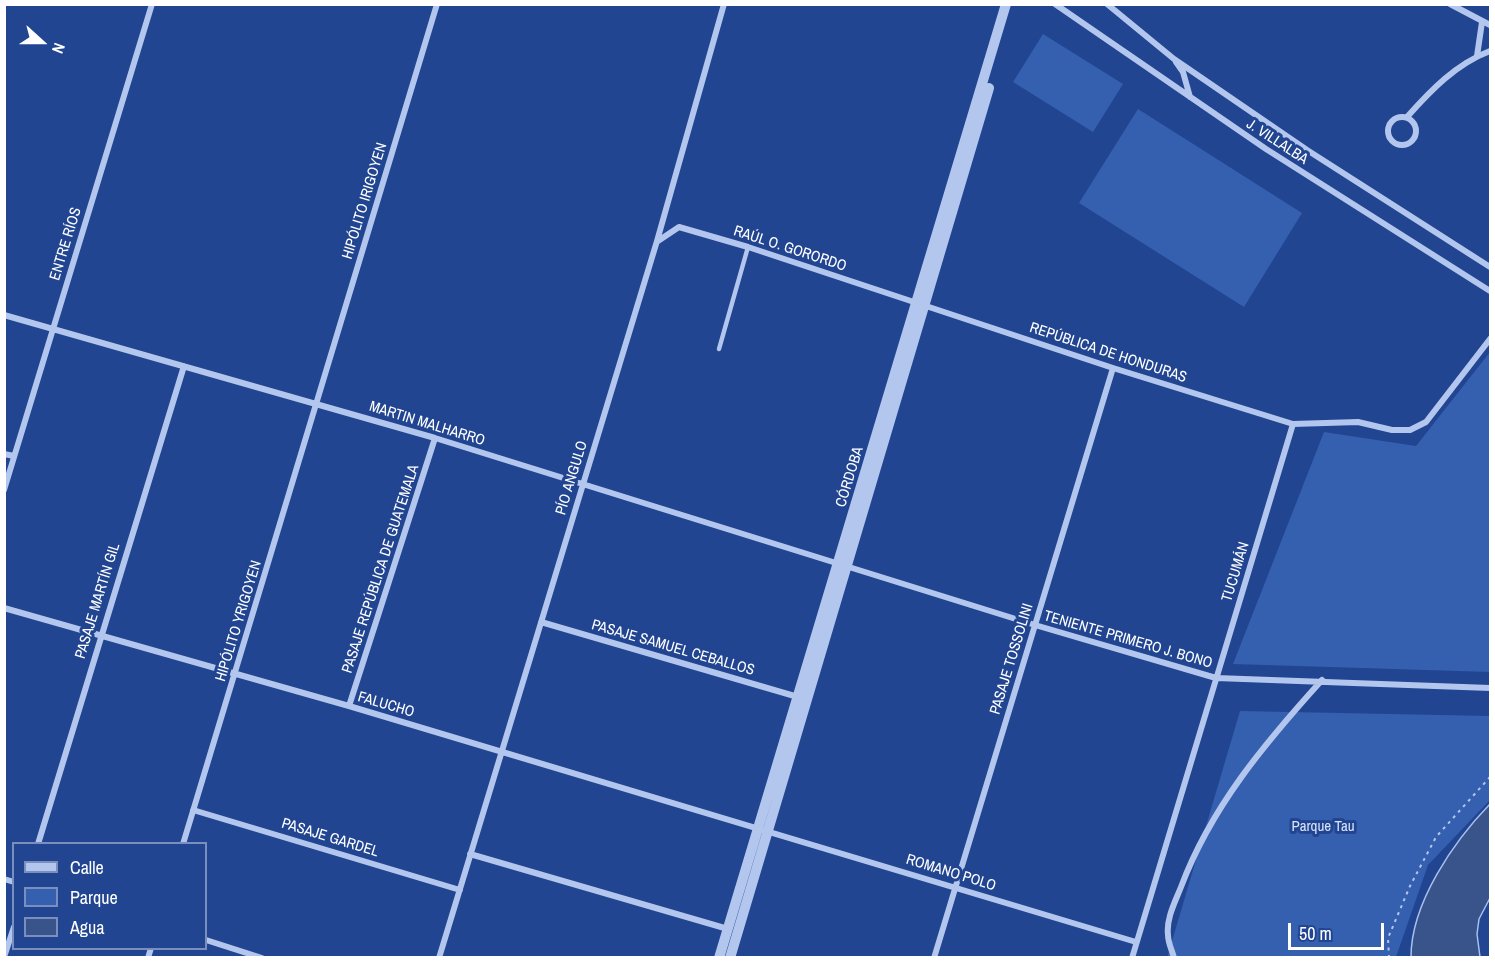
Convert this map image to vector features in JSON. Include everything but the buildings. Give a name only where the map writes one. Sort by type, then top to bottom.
[{"type":"street","name":"ENTRE RÍOS","points":[[4,490],[152,4]]},
{"type":"street","name":"HIPÓLITO IRIGOYEN","points":[[316,404],[437,4]]},
{"type":"street","name":"PÍO ANGULO","points":[[439,957],[657,241],[724,4]]},
{"type":"street","name":"CÓRDOBA","points":[[921,305],[1006,4]]},
{"type":"street","name":"CÓRDOBA","points":[[719,957],[763,829],[1013,4]]},
{"type":"street","name":"J. VILLALBA","points":[[1055,4],[1266,149],[1491,291]]},
{"type":"street","name":"J. VILLALBA","points":[[1107,4],[1174,59],[1307,150],[1491,267]]},
{"type":"street","points":[[1450,4],[1491,26]]},
{"type":"street","points":[[1477,56],[1482,22]]},
{"type":"street","points":[[1407,117],[1414,123],[1415,136],[1409,143],[1395,143],[1389,136],[1389,126],[1394,119],[1407,117],[1431,90],[1477,56],[1491,51]]},
{"type":"street","points":[[1174,59],[1183,72],[1190,98]]},
{"type":"street","name":"RAÚL O. GORORDO","points":[[657,241],[679,227],[748,247],[921,305]]},
{"type":"street","name":"REPÚBLICA DE HONDURAS","points":[[921,305],[1293,424]]},
{"type":"street","name":"MARTIN MALHARRO","points":[[4,315],[435,438],[843,566]]},
{"type":"street","points":[[1293,424],[1358,422],[1392,430],[1410,430],[1426,422],[1444,401],[1463,370],[1491,339]]},
{"type":"street","name":"PASAJE MARTÍN GIL","points":[[38,842],[184,366]]},
{"type":"street","name":"PASAJE TOSSOLINI","points":[[934,957],[1113,368]]},
{"type":"street","name":"HIPÓLITO YRIGOYEN","points":[[183,842],[316,404]]},
{"type":"street","name":"TUCUMÁN","points":[[1132,957],[1293,424]]},
{"type":"street","name":"PASAJE REPÚBLICA DE GUATEMALA","points":[[349,706],[435,438]]},
{"type":"street","points":[[4,454],[14,456]]},
{"type":"street","name":"CÓRDOBA","points":[[730,957],[798,697],[843,566]]},
{"type":"street","name":"TENIENTE PRIMERO J. BONO","points":[[843,566],[1216,678],[1322,680],[1491,688]]},
{"type":"street","name":"FALUCHO","points":[[4,608],[236,673],[763,829]]},
{"type":"street","name":"PASAJE SAMUEL CEBALLOS","points":[[541,622],[798,697]]},
{"type":"street","points":[[1174,957],[1167,935],[1169,917],[1196,847],[1235,784],[1284,722],[1322,680]]},
{"type":"street","name":"PASAJE GARDEL","points":[[193,810],[460,890]]},
{"type":"street","name":"ROMANO POLO","points":[[763,829],[1136,942]]},
{"type":"street","points":[[470,854],[728,929]]},
{"type":"street","points":[[4,957],[12,933]]},
{"type":"street","points":[[207,940],[262,957]]},
{"type":"lane","points":[[719,349],[748,247]]},
{"type":"path","points":[[1389,957],[1388,938],[1410,886],[1436,837],[1491,777]]},
{"type":"green space","points":[[1043,34],[1123,84],[1093,132],[1013,82]]},
{"type":"green space","points":[[1138,109],[1302,213],[1244,307],[1079,203]]},
{"type":"green space","points":[[1490,352],[1490,672],[1233,664],[1324,432],[1416,446]]},
{"type":"green space","name":"Parque Tau","points":[[1240,711],[1490,716],[1490,800],[1428,865],[1396,957],[1167,958]]},
{"type":"water","points":[[1490,804],[1490,898],[1479,919],[1477,934],[1480,957],[1411,957],[1418,916],[1437,874],[1462,836]]}]
